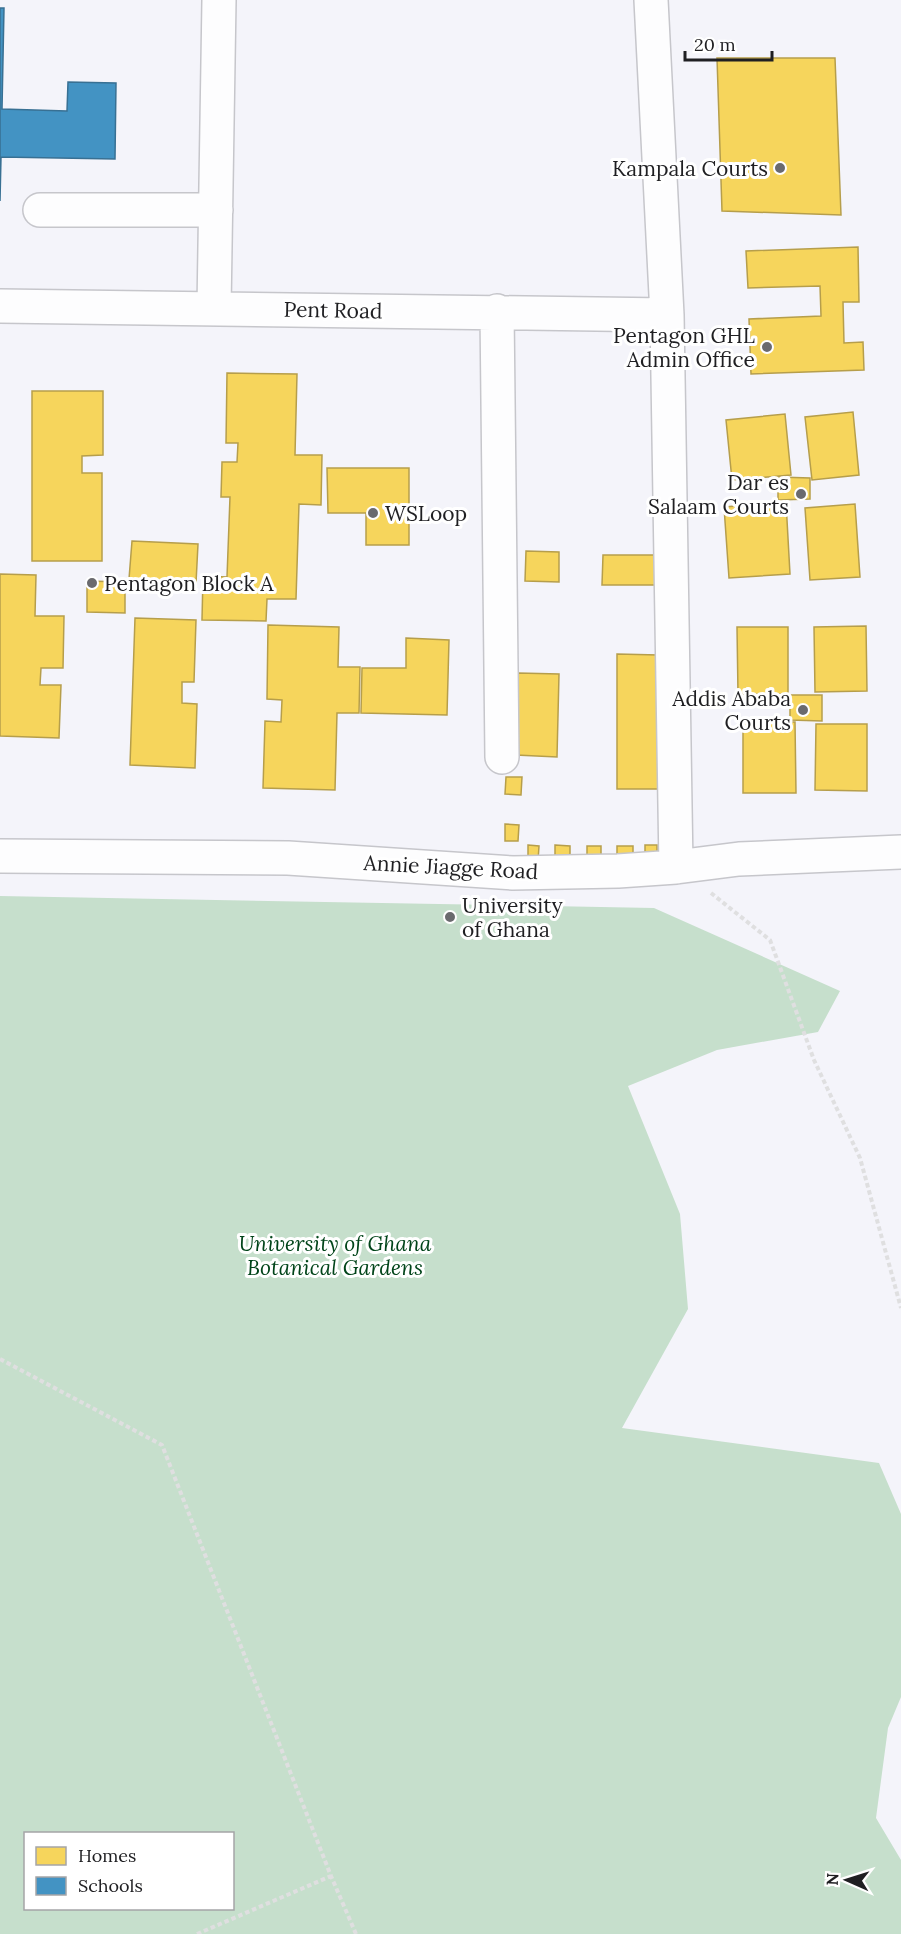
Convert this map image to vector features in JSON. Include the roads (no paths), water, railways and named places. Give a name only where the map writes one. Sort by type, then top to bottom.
[{"type":"street","points":[[214,308],[219,0]]},
{"type":"street","points":[[651,0],[667,315],[676,867]]},
{"type":"street","points":[[40,210],[216,210]]},
{"type":"street","name":"Pent Road","points":[[0,306],[667,315]]},
{"type":"street","points":[[497,311],[502,758]]},
{"type":"street","name":"Annie Jiagge Road","points":[[0,856],[288,858],[513,873],[618,871],[739,859],[901,852]]},
{"type":"place","name":"Kampala Courts","points":[[780,168]]},
{"type":"place","name":"Pentagon GHL Admin Office","points":[[767,347]]},
{"type":"place","name":"Dar es Salaam Courts","points":[[801,494]]},
{"type":"place","name":"WSLoop","points":[[373,513]]},
{"type":"place","name":"Pentagon Block A","points":[[92,583]]},
{"type":"place","name":"Addis Ababa Courts","points":[[803,710]]},
{"type":"place","name":"University of Ghana","points":[[450,917]]},
{"type":"park label","name":"University of Ghana Botanical Gardens","points":[[335,1255]]}]
